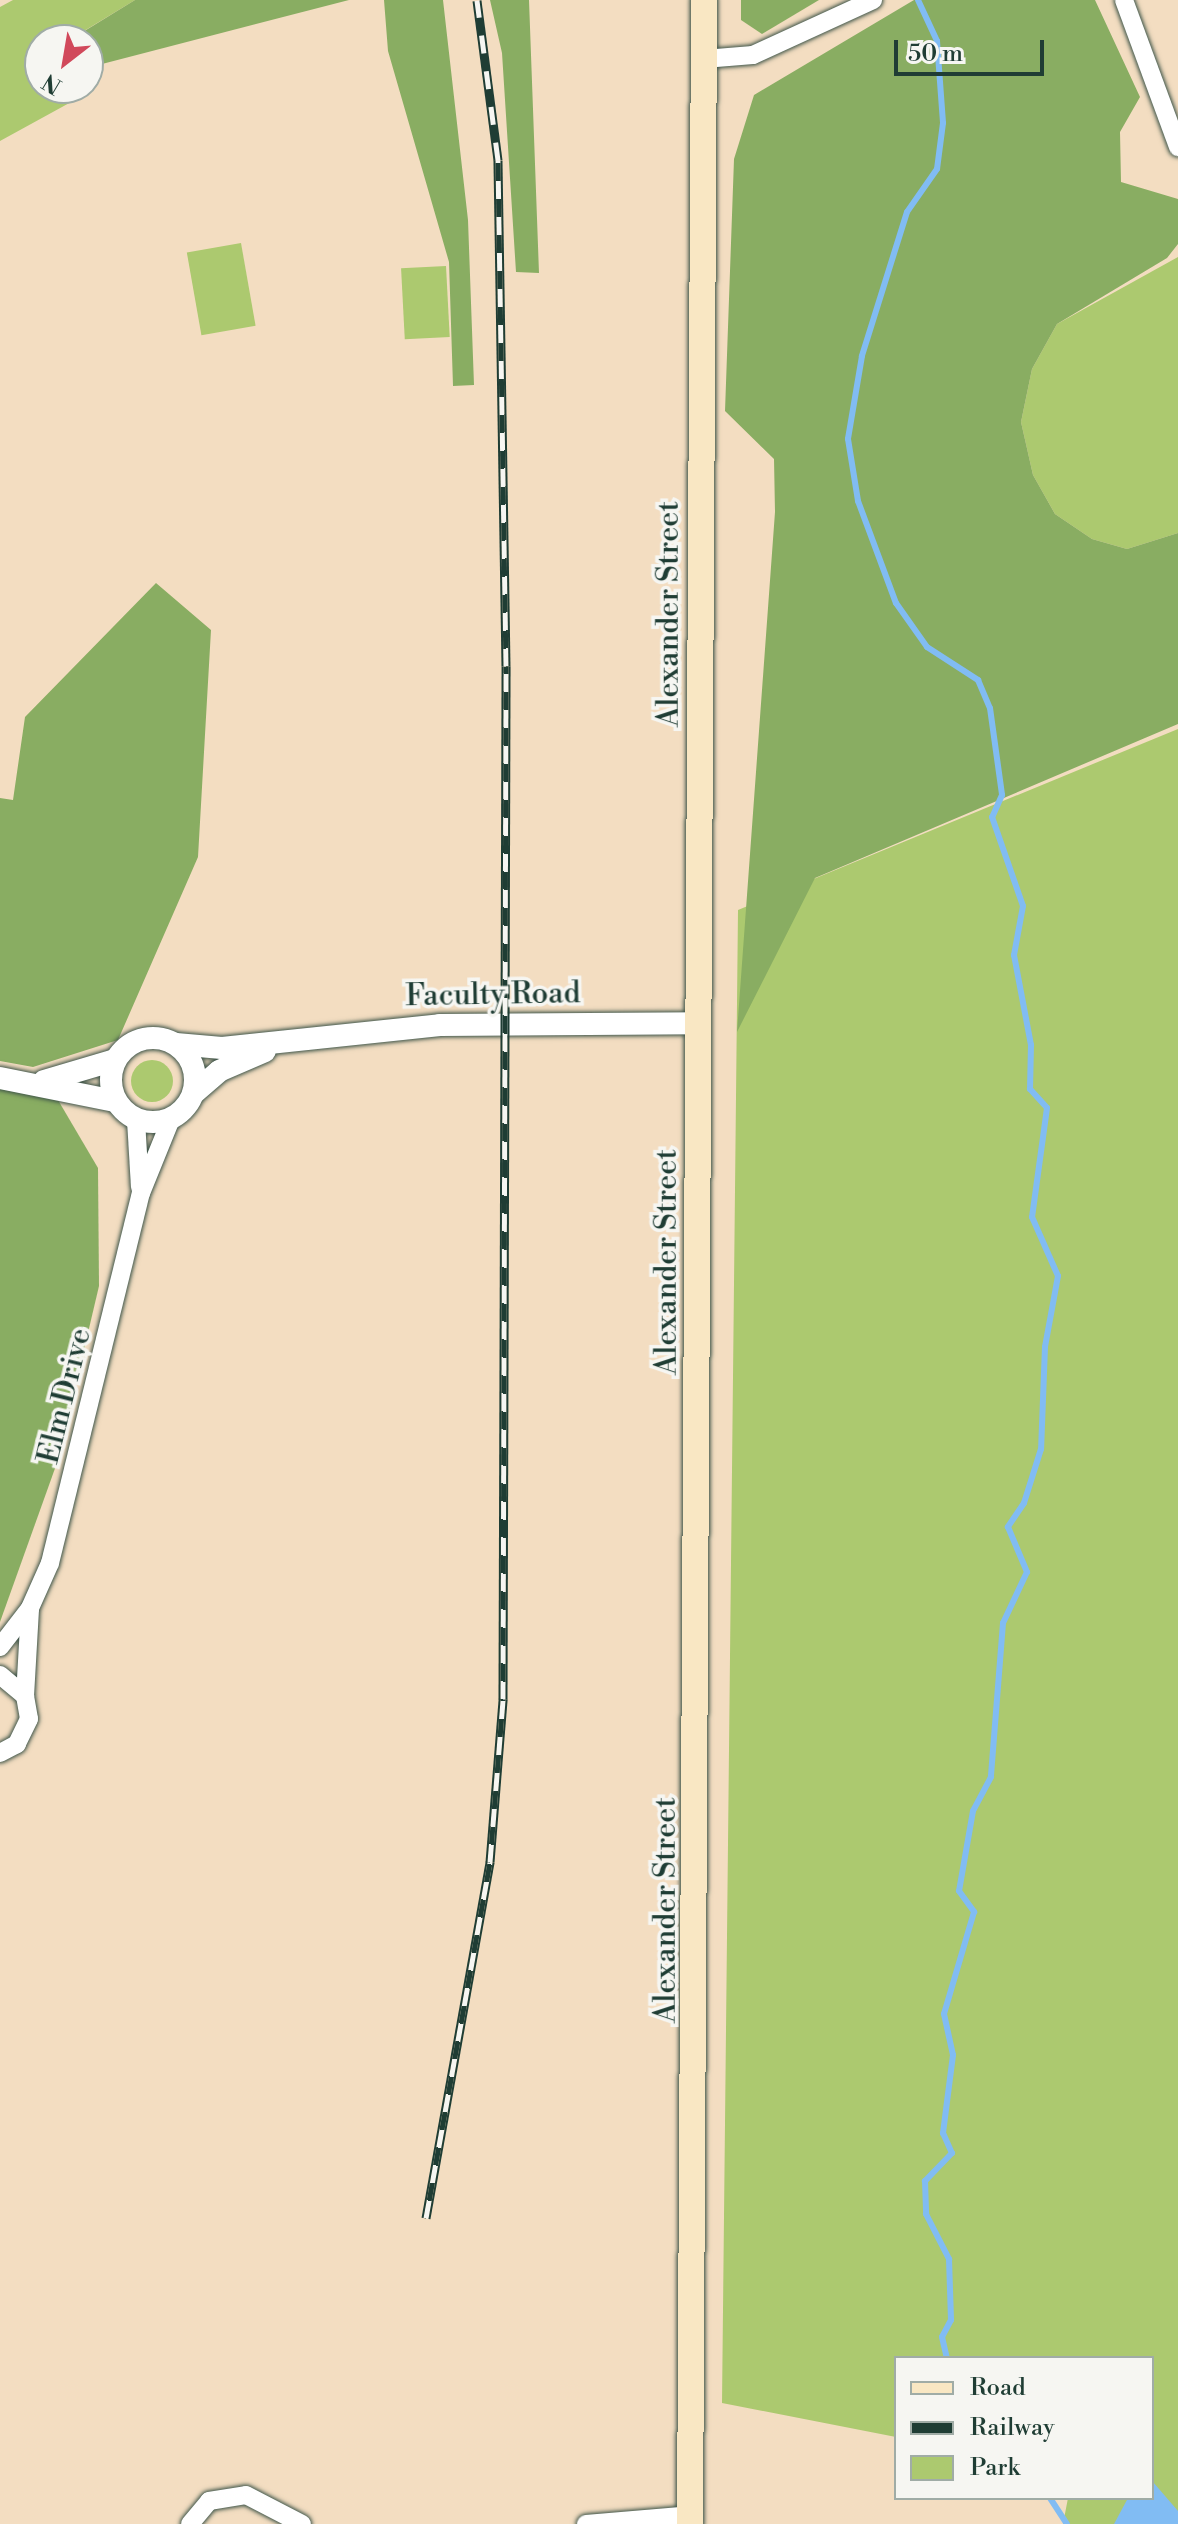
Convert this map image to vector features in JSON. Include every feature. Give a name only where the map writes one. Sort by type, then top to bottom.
[{"type":"main road","name":"Alexander Street","points":[[690,2520],[704,0]]},
{"type":"street","points":[[704,59],[753,55],[872,0]]},
{"type":"street","points":[[1124,0],[1178,147]]},
{"type":"street","name":"Faculty Road","points":[[176,1044],[288,1041],[440,1025],[699,1023]]},
{"type":"street","points":[[0,1078],[39,1083],[115,1101],[136,1120],[171,1119],[194,1093],[193,1066],[176,1044],[143,1039],[115,1060],[39,1083]]},
{"type":"street","name":"Faculty Road","points":[[194,1093],[219,1071],[288,1041]]},
{"type":"street","points":[[115,1060],[115,1101]]},
{"type":"street","name":"Elm Drive","points":[[0,1753],[25,1733],[30,1608],[66,1509],[141,1193],[171,1119]]},
{"type":"street","name":"Elm Drive","points":[[136,1120],[141,1193]]},
{"type":"street","name":"Elm Drive","points":[[0,1647],[30,1608]]},
{"type":"street","points":[[0,1675],[25,1696]]},
{"type":"street","points":[[190,2524],[209,2501],[246,2495],[302,2524]]},
{"type":"street","points":[[586,2524],[690,2520]]},
{"type":"green space","points":[[13,0],[135,0],[95,24],[24,24],[24,104],[67,104],[0,141],[0,7]]},
{"type":"green space","points":[[135,0],[349,0],[104,63],[104,24],[96,24]]},
{"type":"green space","points":[[384,0],[443,0],[468,220],[474,385],[453,386],[449,262],[388,51]]},
{"type":"green space","points":[[490,0],[529,0],[539,273],[516,272],[502,53]]},
{"type":"green space","points":[[741,0],[819,0],[762,34],[741,20]]},
{"type":"green space","points":[[914,0],[1095,0],[1140,97],[1120,132],[1121,182],[1178,199],[1178,244],[1167,258],[1057,324],[1032,369],[1021,422],[1033,475],[1055,514],[1092,539],[1127,549],[1178,533],[1178,724],[815,878],[737,1032],[775,512],[774,459],[725,411],[734,159],[754,95]]},
{"type":"green space","points":[[241,243],[256,326],[201,335],[187,253]]},
{"type":"green space","points":[[1178,257],[1178,533],[1127,549],[1092,539],[1055,514],[1033,475],[1021,422],[1032,369],[1057,324]]},
{"type":"green space","points":[[446,266],[450,337],[405,339],[401,268]]},
{"type":"green space","points":[[156,583],[211,630],[198,857],[118,1040],[33,1067],[0,1061],[0,798],[13,800],[25,717]]},
{"type":"green space","points":[[1178,729],[1178,2524],[1063,2524],[1068,2500],[1154,2500],[1154,2356],[894,2356],[894,2437],[722,2403],[738,910]]},
{"type":"green space","points":[[152,1060],[167,1066],[173,1081],[167,1096],[152,1102],[137,1096],[131,1081],[137,1066]]},
{"type":"green space","points":[[0,1084],[58,1100],[98,1168],[99,1286],[58,1460],[0,1622]]},
{"type":"water","points":[[1154,2483],[1178,2511],[1178,2524],[1114,2524],[1127,2500],[1154,2500]]},
{"type":"waterway","points":[[918,0],[937,41],[943,123],[937,169],[907,212],[862,356],[848,439],[858,501],[896,603],[927,647],[978,680],[990,708],[1002,795],[992,817],[1023,906],[1014,955],[1031,1045],[1030,1089],[1047,1108],[1032,1217],[1058,1276],[1045,1347],[1041,1449],[1024,1503],[1008,1527],[1027,1572],[1003,1623],[991,1777],[973,1811],[959,1891],[974,1912],[944,2014],[953,2055],[943,2133],[952,2153],[925,2181],[926,2214],[949,2259],[951,2320],[942,2337],[947,2356]]},
{"type":"waterway","points":[[1051,2500],[1067,2524]]},
{"type":"railway","points":[[426,2218],[490,1862],[503,1699],[506,666],[498,160],[477,0]]}]
